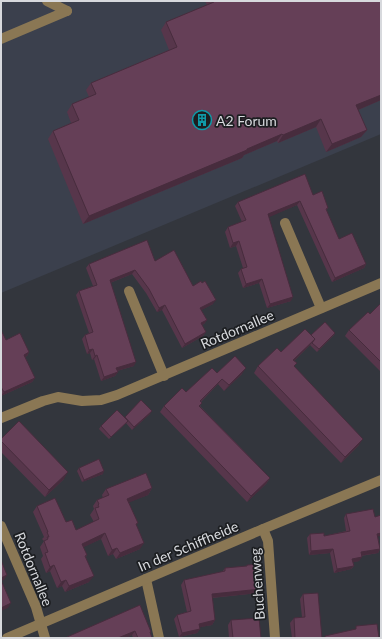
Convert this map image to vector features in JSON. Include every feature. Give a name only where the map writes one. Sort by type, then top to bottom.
[{"type":"street","points":[[47,1],[66,6]]},
{"type":"street","points":[[1,40],[66,6]]},
{"type":"street","points":[[285,223],[321,308]]},
{"type":"street","name":"Rotdornallee","points":[[1,418],[43,401],[58,397],[82,401],[101,400],[117,395],[381,283]]},
{"type":"street","points":[[129,291],[164,376]]},
{"type":"street","name":"In der Schiffheide","points":[[7,638],[381,480]]},
{"type":"street","name":"Rotdornallee","points":[[1,526],[36,608],[45,638]]},
{"type":"street","name":"Buchenweg","points":[[263,529],[268,541],[275,638]]},
{"type":"street","points":[[146,579],[159,638]]},
{"type":"shaded area","points":[[1,1],[381,1],[381,134],[1,293]]},
{"type":"building","name":"A2 Forum","points":[[214,1],[381,1],[381,95],[356,105],[367,130],[332,144],[321,119],[283,135],[282,134],[89,216],[53,131],[79,120],[72,104],[96,94],[91,83],[177,47],[166,22]]},
{"type":"building","points":[[305,174],[313,195],[322,191],[328,208],[326,209],[339,239],[352,233],[366,264],[335,278],[300,201],[268,214],[293,297],[270,304],[262,279],[246,284],[241,269],[247,267],[239,241],[233,243],[228,227],[246,220],[238,202]]},
{"type":"building","points":[[147,240],[155,261],[174,250],[193,286],[201,281],[202,283],[205,281],[216,300],[200,308],[207,320],[201,323],[206,332],[185,344],[165,305],[159,308],[149,289],[135,270],[110,280],[136,362],[116,368],[118,372],[104,377],[97,355],[95,356],[93,349],[89,350],[85,335],[93,332],[79,291],[97,285],[89,264]]},
{"type":"building","points":[[381,303],[381,362],[349,330],[368,312],[370,314]]},
{"type":"building","points":[[325,322],[335,333],[319,349],[312,343],[315,339],[311,335]]},
{"type":"building","points":[[305,329],[315,339],[293,360],[297,363],[294,366],[363,439],[345,457],[258,366],[277,348],[281,352]]},
{"type":"building","points":[[1,330],[6,340],[20,333],[29,352],[24,355],[35,378],[4,392],[1,387]]},
{"type":"building","points":[[235,356],[246,368],[229,385],[222,379],[200,401],[202,403],[199,406],[270,478],[251,496],[164,406],[182,388],[186,392],[212,368],[217,373]]},
{"type":"building","points":[[141,400],[152,411],[134,427],[125,417]]},
{"type":"building","points":[[117,410],[128,421],[111,437],[101,426]]},
{"type":"building","points":[[19,421],[68,472],[49,490],[1,441],[1,439]]},
{"type":"building","points":[[99,459],[104,471],[84,480],[79,468]]},
{"type":"building","points":[[146,473],[152,488],[127,499],[138,523],[136,524],[144,543],[120,553],[117,548],[112,550],[105,533],[82,544],[87,555],[85,556],[94,576],[69,586],[66,580],[61,582],[54,565],[50,567],[45,553],[48,552],[44,541],[48,539],[47,537],[49,537],[37,506],[55,498],[66,522],[72,520],[76,530],[99,519],[95,508],[99,507],[97,500],[109,495],[106,489]]},
{"type":"building","points":[[373,509],[375,517],[381,515],[381,533],[377,534],[380,549],[361,552],[362,557],[352,559],[354,566],[337,569],[333,549],[311,551],[310,534],[324,533],[324,536],[350,531],[346,514]]},
{"type":"building","points":[[1,560],[7,575],[1,578]]},
{"type":"building","points":[[259,564],[261,589],[212,594],[215,620],[199,624],[200,629],[182,633],[177,615],[191,611],[184,580],[225,571],[225,568]]},
{"type":"building","points":[[1,580],[11,603],[1,608]]},
{"type":"building","points":[[318,593],[322,638],[295,638],[294,618],[305,617],[303,594]]},
{"type":"building","points":[[140,605],[152,638],[138,638],[135,631],[118,638],[67,638],[67,637]]},
{"type":"building","points":[[259,618],[261,638],[233,638],[231,620]]},
{"type":"building","points":[[377,624],[379,638],[325,638],[325,636],[356,629],[356,626]]},
{"type":"place","name":"A2 Forum","points":[[202,120]]}]
